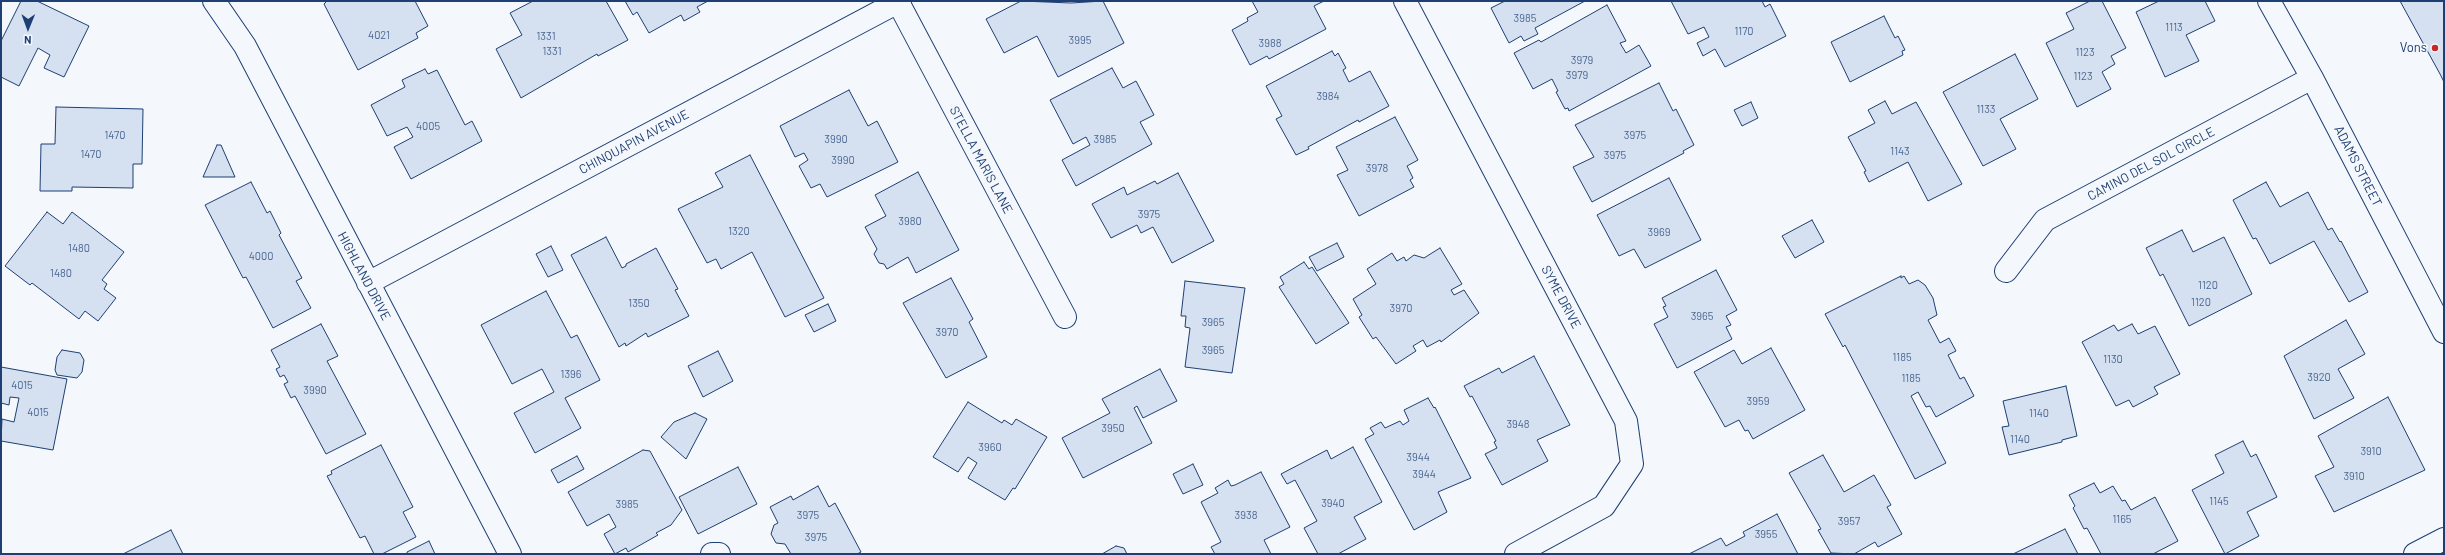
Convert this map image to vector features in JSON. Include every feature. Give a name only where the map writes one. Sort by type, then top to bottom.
[{"type":"street","name":"HIGHLAND DRIVE","points":[[214,1],[245,46],[510,554]]},
{"type":"street","name":"CHINQUAPIN AVENUE","points":[[368,283],[899,1]]},
{"type":"street","name":"STELLA MARIS LANE","points":[[899,1],[1065,317]]},
{"type":"street","name":"SYME DRIVE","points":[[1405,1],[1626,421],[1632,464],[1604,506],[1516,554]]},
{"type":"street","name":"ADAMS STREET","points":[[2269,1],[2312,78],[2444,332]]},
{"type":"street","name":"CAMINO DEL SOL CIRCLE","points":[[2006,271],[2045,220],[2312,78]]},
{"type":"street","points":[[2415,554],[2444,538]]},
{"type":"street","points":[[712,554],[719,554]]},
{"type":"building","points":[[21,1],[37,1],[89,26],[64,77],[44,68],[50,55],[38,48],[19,86],[1,77],[1,41]]},
{"type":"building","points":[[327,1],[415,1],[428,26],[416,33],[418,38],[358,70],[324,4]]},
{"type":"building","points":[[533,1],[606,1],[628,40],[598,56],[597,54],[521,98],[496,49],[522,35],[510,13]]},
{"type":"building","points":[[625,1],[708,1],[697,7],[700,12],[684,21],[681,15],[649,33],[637,12],[633,15]]},
{"type":"building","points":[[1021,1],[1071,3],[1103,1],[1124,43],[1058,77],[1037,36],[1004,53],[986,19]]},
{"type":"building","points":[[1252,1],[1324,1],[1314,6],[1326,29],[1269,59],[1267,56],[1250,65],[1232,30],[1248,21],[1247,18],[1258,12]]},
{"type":"building","points":[[1505,1],[1585,1],[1535,28],[1538,34],[1524,41],[1521,36],[1509,43],[1491,8]]},
{"type":"building","points":[[1671,1],[1762,1],[1765,7],[1770,4],[1786,36],[1725,67],[1715,49],[1703,56],[1697,43],[1709,37],[1704,27],[1688,34]]},
{"type":"building","points":[[2090,1],[2102,1],[2126,48],[2111,56],[2115,64],[2102,72],[2111,89],[2077,107],[2046,43],[2074,29],[2066,13]]},
{"type":"building","points":[[2159,1],[2205,1],[2215,21],[2186,35],[2199,61],[2165,77],[2136,12]]},
{"type":"building","name":"Vons","points":[[2400,1],[2444,1],[2444,82],[2440,74]]},
{"type":"building","points":[[1607,5],[1626,41],[1620,43],[1626,53],[1639,45],[1651,66],[1569,111],[1568,108],[1565,109],[1556,92],[1558,91],[1552,79],[1533,89],[1514,53],[1539,40],[1541,42]]},
{"type":"building","points":[[1884,16],[1895,38],[1898,36],[1905,50],[1902,51],[1903,55],[1850,82],[1831,42]]},
{"type":"building","points":[[1332,51],[1335,56],[1338,53],[1346,68],[1343,70],[1349,82],[1370,71],[1389,106],[1359,122],[1358,120],[1296,155],[1276,119],[1282,116],[1266,86]]},
{"type":"building","points":[[2015,54],[2038,99],[2000,119],[2016,149],[1983,166],[1943,92]]},
{"type":"building","points":[[1112,68],[1123,88],[1136,81],[1154,115],[1140,122],[1152,144],[1076,186],[1062,160],[1090,145],[1086,137],[1073,144],[1050,100]]},
{"type":"building","points":[[425,69],[428,74],[437,70],[465,125],[472,121],[482,141],[411,179],[394,147],[413,137],[407,127],[387,136],[371,105],[405,87],[402,80]]},
{"type":"building","points":[[1659,83],[1673,111],[1676,109],[1694,145],[1683,151],[1684,153],[1592,202],[1573,167],[1594,157],[1575,125]]},
{"type":"building","points":[[849,90],[868,126],[877,121],[898,162],[827,197],[820,184],[811,188],[799,166],[808,160],[804,153],[795,157],[780,126]]},
{"type":"building","points":[[1885,101],[1892,114],[1916,102],[1962,184],[1928,201],[1908,162],[1869,182],[1864,172],[1866,171],[1848,137],[1875,123],[1868,110]]},
{"type":"building","points":[[1751,102],[1758,118],[1742,126],[1734,110]]},
{"type":"building","points":[[56,107],[143,109],[142,164],[133,164],[133,188],[72,187],[72,191],[40,191],[41,144],[55,144]]},
{"type":"building","points":[[1395,117],[1418,160],[1407,166],[1413,178],[1410,180],[1414,187],[1359,216],[1337,175],[1348,170],[1336,147]]},
{"type":"building","points":[[217,145],[221,145],[235,177],[203,177]]},
{"type":"building","points":[[750,155],[824,298],[785,317],[752,252],[721,269],[716,259],[707,263],[678,209],[723,187],[715,173]]},
{"type":"building","points":[[918,172],[959,250],[916,273],[908,257],[887,269],[884,264],[879,263],[874,254],[877,249],[865,227],[886,216],[875,195]]},
{"type":"building","points":[[1178,173],[1214,241],[1172,263],[1153,227],[1141,233],[1137,225],[1111,238],[1092,204],[1124,187],[1127,195],[1155,181],[1157,184]]},
{"type":"building","points":[[1669,178],[1701,240],[1645,268],[1634,249],[1619,256],[1597,215]]},
{"type":"building","points":[[251,182],[267,213],[270,211],[281,233],[279,235],[302,278],[296,281],[311,308],[273,328],[246,277],[243,278],[205,205]]},
{"type":"building","points":[[2266,182],[2280,207],[2308,192],[2328,230],[2332,228],[2340,242],[2341,241],[2368,292],[2349,302],[2314,241],[2270,264],[2256,238],[2253,239],[2233,200]]},
{"type":"building","points":[[47,212],[63,224],[72,212],[124,252],[102,280],[107,284],[104,289],[116,298],[98,321],[85,311],[79,319],[32,283],[30,285],[5,266]]},
{"type":"building","points":[[1812,220],[1824,242],[1795,258],[1782,236]]},
{"type":"building","points":[[2182,230],[2193,252],[2224,237],[2252,294],[2189,326],[2163,274],[2160,276],[2146,248]]},
{"type":"building","points":[[606,237],[622,268],[626,266],[626,264],[656,248],[678,289],[675,290],[689,316],[648,337],[646,333],[626,346],[625,343],[619,347],[571,255]]},
{"type":"building","points":[[1337,243],[1344,257],[1317,271],[1309,257]]},
{"type":"building","points":[[551,246],[563,270],[548,277],[536,254]]},
{"type":"building","points":[[1440,248],[1462,284],[1451,290],[1454,295],[1464,290],[1479,313],[1441,342],[1440,340],[1427,347],[1423,340],[1413,346],[1416,351],[1396,364],[1376,337],[1373,339],[1359,317],[1362,315],[1353,299],[1376,284],[1367,269],[1392,253],[1397,261],[1404,257],[1406,261],[1414,255],[1424,258]]},
{"type":"building","points":[[1304,262],[1309,269],[1312,267],[1349,323],[1316,344],[1279,287],[1284,284],[1280,277]]},
{"type":"building","points":[[1716,270],[1737,310],[1726,316],[1731,325],[1726,327],[1732,339],[1677,368],[1654,324],[1668,317],[1663,307],[1666,306],[1662,298]]},
{"type":"building","points":[[1901,276],[1901,278],[1904,276],[1909,284],[1918,280],[1925,285],[1933,298],[1937,315],[1928,320],[1940,343],[1949,338],[1956,351],[1948,355],[1960,379],[1964,377],[1974,396],[1936,417],[1930,406],[1926,407],[1918,392],[1911,396],[1946,463],[1915,479],[1845,345],[1843,347],[1825,314]]},
{"type":"building","points":[[951,278],[973,319],[969,322],[987,357],[946,378],[903,303]]},
{"type":"building","points":[[1185,281],[1245,288],[1232,373],[1185,367],[1190,328],[1185,327],[1186,316],[1181,316]]},
{"type":"building","points":[[546,291],[571,338],[577,335],[600,380],[565,398],[581,428],[535,453],[514,413],[554,392],[542,369],[512,384],[481,325]]},
{"type":"building","points":[[828,304],[836,321],[814,332],[805,315]]},
{"type":"building","points":[[2346,320],[2365,354],[2338,369],[2354,398],[2314,419],[2284,356]]},
{"type":"building","points":[[321,324],[338,356],[327,361],[366,434],[326,454],[295,396],[291,398],[284,384],[288,382],[284,375],[280,377],[276,369],[280,367],[271,350]]},
{"type":"building","points":[[2132,324],[2138,334],[2155,326],[2180,374],[2154,387],[2158,394],[2133,407],[2129,400],[2116,406],[2082,342],[2114,325],[2118,331]]},
{"type":"building","points":[[1771,348],[1805,410],[1753,439],[1748,430],[1745,431],[1739,420],[1725,427],[1694,372],[1734,350],[1742,364]]},
{"type":"building","points":[[62,350],[80,353],[84,360],[82,372],[77,378],[57,375],[55,370],[57,357]]},
{"type":"building","points":[[718,351],[733,381],[703,397],[688,366]]},
{"type":"building","points":[[1534,356],[1570,425],[1537,440],[1548,461],[1502,485],[1485,454],[1497,448],[1494,442],[1496,441],[1472,396],[1470,397],[1464,386],[1499,368],[1502,373]]},
{"type":"building","points":[[1,367],[67,379],[53,450],[1,441],[2,419],[14,422],[19,398],[10,397],[9,405],[1,403]]},
{"type":"building","points":[[1160,369],[1177,401],[1143,418],[1137,406],[1134,408],[1152,443],[1083,478],[1062,438],[1110,413],[1102,399]]},
{"type":"building","points":[[2066,386],[2077,436],[2062,440],[2062,442],[2009,455],[2002,427],[2009,426],[2003,401]]},
{"type":"building","points":[[2388,397],[2425,470],[2334,512],[2315,476],[2334,467],[2318,436]]},
{"type":"building","points":[[1428,398],[1434,408],[1435,407],[1471,478],[1438,492],[1447,512],[1414,530],[1365,439],[1374,434],[1370,428],[1381,422],[1385,428],[1400,421],[1403,425],[1409,421],[1404,410]]},
{"type":"building","points":[[968,402],[1002,423],[1004,420],[1012,425],[1016,419],[1047,437],[1015,489],[1013,488],[1005,500],[968,478],[977,463],[968,457],[958,472],[933,457]]},
{"type":"building","points":[[695,413],[707,419],[686,459],[661,437],[674,422]]},
{"type":"building","points":[[2243,441],[2251,457],[2256,454],[2277,497],[2247,512],[2259,536],[2225,554],[2192,490],[2224,473],[2215,455]]},
{"type":"building","points":[[381,445],[413,507],[403,512],[416,537],[382,554],[374,554],[365,536],[360,538],[327,476],[332,474],[331,471]]},
{"type":"building","points":[[1353,447],[1382,502],[1354,517],[1366,539],[1338,554],[1318,554],[1304,528],[1317,521],[1295,480],[1287,484],[1281,474],[1327,450],[1331,459]]},
{"type":"building","points":[[643,450],[650,451],[682,510],[671,525],[656,533],[658,535],[628,552],[626,548],[615,554],[604,534],[616,527],[609,514],[587,526],[568,492]]},
{"type":"building","points":[[1823,455],[1844,492],[1874,475],[1891,505],[1887,507],[1902,534],[1878,547],[1875,542],[1854,554],[1831,553],[1818,530],[1821,529],[1789,473]]},
{"type":"building","points":[[577,456],[584,469],[558,483],[551,470]]},
{"type":"building","points":[[1193,464],[1203,485],[1183,494],[1173,474]]},
{"type":"building","points":[[738,467],[757,504],[698,534],[679,497]]},
{"type":"building","points":[[1261,472],[1290,527],[1264,540],[1271,554],[1215,554],[1211,547],[1221,542],[1201,502],[1218,493],[1215,488],[1228,480],[1231,486]]},
{"type":"building","points":[[2094,483],[2100,493],[2113,486],[2122,501],[2125,500],[2131,510],[2155,497],[2178,541],[2153,554],[2101,554],[2087,528],[2084,529],[2073,508],[2075,506],[2069,495]]},
{"type":"building","points":[[818,486],[829,507],[835,503],[861,552],[857,554],[791,554],[785,544],[776,543],[771,534],[774,525],[778,523],[770,507],[791,496],[793,500]]},
{"type":"building","points":[[1777,514],[1798,554],[1689,554],[1721,538],[1726,546],[1745,536],[1743,532]]},
{"type":"building","points":[[2065,529],[2078,554],[2013,554]]},
{"type":"building","points":[[171,530],[183,554],[123,554]]},
{"type":"building","points":[[429,541],[435,554],[407,554],[407,552]]},
{"type":"building","points":[[1116,546],[1124,548],[1127,554],[1102,554]]},
{"type":"place","name":"Vons","points":[[2435,48]]}]
